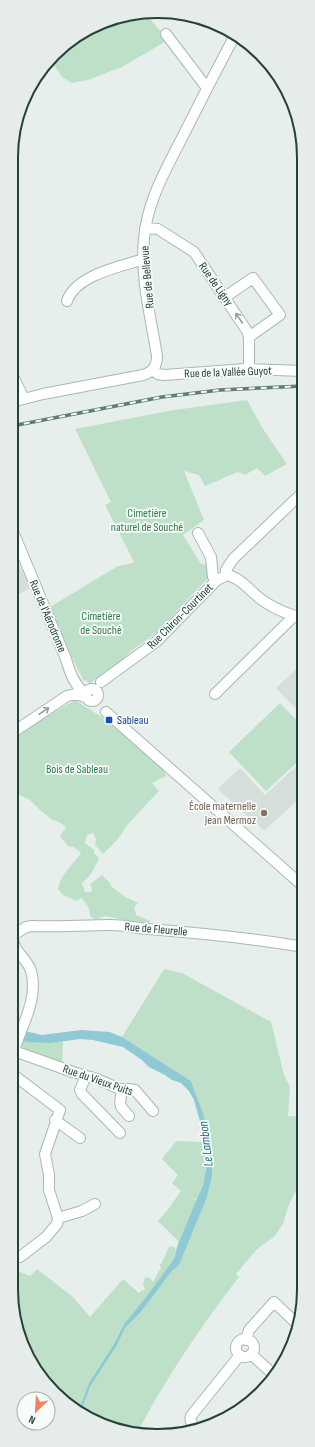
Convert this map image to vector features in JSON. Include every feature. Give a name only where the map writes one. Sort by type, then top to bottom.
[{"type":"street","points":[[166,34],[207,88]]},
{"type":"street","name":"Rue de Bellevue","points":[[153,370],[156,365],[157,356],[146,284],[144,259],[145,228],[149,210],[156,191],[232,40]]},
{"type":"street","name":"Rue de Ligny","points":[[145,228],[158,229],[194,252],[247,331],[249,337],[249,369]]},
{"type":"street","points":[[67,301],[71,292],[85,279],[144,259]]},
{"type":"street","points":[[225,297],[253,278],[280,315],[249,337]]},
{"type":"street","name":"Rue de la Vallée Guyot","points":[[153,370],[158,374],[164,375],[249,369],[297,371]]},
{"type":"street","points":[[18,400],[143,375],[153,370]]},
{"type":"street","points":[[18,386],[24,399]]},
{"type":"street","points":[[297,498],[233,559],[226,570],[226,576],[237,579],[267,603],[297,617]]},
{"type":"street","points":[[198,533],[211,557],[213,577],[216,580]]},
{"type":"street","name":"Rue de l'Aérodrome","points":[[18,543],[66,659],[80,682],[91,695],[99,708],[106,712],[297,881]]},
{"type":"street","name":"Rue Chiron-Courtinet","points":[[91,695],[101,682],[156,642],[216,580],[226,576]]},
{"type":"street","points":[[215,694],[297,618]]},
{"type":"street","points":[[18,728],[66,696],[75,694],[91,695]]},
{"type":"street","name":"Rue de Fleurelle","points":[[18,932],[26,927],[32,926],[65,927],[112,925],[144,929],[198,932],[265,940],[297,946]]},
{"type":"street","points":[[18,952],[31,970],[32,976],[32,999],[18,1039]]},
{"type":"street","name":"Rue du Vieux Puits","points":[[18,1048],[122,1090],[135,1090],[153,1111]]},
{"type":"street","points":[[86,1076],[80,1090],[82,1094],[120,1133]]},
{"type":"street","points":[[18,1078],[60,1110],[55,1120],[45,1154],[49,1175],[49,1190],[58,1218],[57,1224],[46,1237],[30,1250],[18,1257]]},
{"type":"street","points":[[122,1090],[120,1105],[129,1116]]},
{"type":"street","points":[[55,1120],[80,1138]]},
{"type":"street","points":[[58,1218],[82,1211],[95,1204]]},
{"type":"street","points":[[246,1340],[249,1330],[274,1302],[293,1320]]},
{"type":"street","points":[[246,1340],[253,1344],[254,1349],[252,1354],[247,1357],[240,1355],[237,1350],[237,1345],[241,1341],[246,1340]]},
{"type":"street","points":[[252,1354],[270,1371]]},
{"type":"street","points":[[192,1424],[190,1419],[191,1416],[240,1355]]},
{"type":"shaded area","points":[[18,562],[31,588],[18,594]]},
{"type":"shaded area","points":[[297,669],[297,710],[276,688]]},
{"type":"shaded area","name":"École maternelle Jean Mermoz","points":[[297,766],[297,801],[264,831],[218,789],[240,768],[265,795]]},
{"type":"green space","points":[[149,18],[168,40],[122,67],[88,80],[72,83],[63,78],[54,65],[80,42],[96,32],[113,25]]},
{"type":"green space","points":[[247,400],[263,429],[287,464],[265,476],[257,468],[245,475],[238,472],[205,486],[199,475],[184,471],[204,520],[183,535],[201,564],[207,565],[208,578],[157,632],[89,684],[86,680],[84,681],[68,650],[50,607],[118,566],[134,562],[105,505],[111,502],[75,429],[174,410]]},
{"type":"green space","name":"Bois de Sableau","points":[[75,700],[100,716],[164,770],[166,776],[152,783],[159,791],[128,824],[118,839],[103,854],[95,845],[96,839],[93,833],[87,835],[85,843],[94,850],[94,853],[99,859],[91,874],[82,883],[85,892],[91,892],[92,889],[90,884],[102,875],[111,886],[125,897],[138,903],[134,907],[136,915],[150,921],[149,924],[136,923],[106,916],[95,920],[90,916],[88,906],[81,898],[77,901],[63,895],[58,889],[61,879],[81,853],[74,847],[68,846],[60,836],[66,827],[51,819],[30,800],[18,794],[18,733]]},
{"type":"green space","points":[[280,703],[297,721],[297,763],[266,791],[229,752]]},
{"type":"green space","points":[[164,969],[182,973],[271,1022],[284,1075],[290,1087],[288,1116],[297,1117],[297,1188],[288,1207],[283,1224],[274,1237],[257,1249],[236,1274],[239,1277],[211,1314],[185,1353],[160,1392],[140,1428],[104,1418],[83,1407],[90,1387],[117,1345],[125,1328],[141,1312],[171,1272],[179,1265],[206,1200],[212,1177],[212,1151],[203,1113],[191,1081],[122,1037]]},
{"type":"green space","points":[[22,1040],[51,1043],[63,1041],[62,1065],[21,1049],[20,1047]]},
{"type":"green space","points":[[176,1141],[203,1142],[205,1159],[203,1184],[197,1200],[187,1194],[197,1201],[179,1242],[158,1221],[181,1191],[172,1183],[178,1175],[162,1159]]},
{"type":"green space","points":[[170,1246],[174,1247],[176,1250],[174,1259],[124,1324],[114,1344],[89,1383],[81,1405],[59,1388],[47,1374],[29,1343],[25,1334],[18,1299],[18,1271],[30,1276],[37,1269],[72,1296],[90,1317],[123,1279],[139,1293],[142,1290],[145,1290],[143,1284],[144,1280],[146,1277],[150,1278],[153,1282],[161,1269],[160,1265]]},
{"type":"water","name":"Le Lambon","points":[[81,1030],[110,1032],[122,1037],[191,1081],[203,1113],[212,1151],[212,1177],[206,1200],[179,1265],[171,1272],[141,1312],[125,1328],[117,1345],[90,1387],[83,1407],[81,1405],[89,1383],[114,1344],[124,1324],[174,1259],[178,1244],[203,1185],[206,1169],[201,1125],[194,1100],[189,1091],[181,1083],[172,1080],[149,1067],[142,1060],[123,1047],[93,1040],[80,1039],[51,1043],[26,1042],[22,1040],[25,1031],[42,1035]]},
{"type":"railway","points":[[18,425],[162,397],[220,390],[297,386]]},
{"type":"place","name":"Sableau","points":[[109,720]]},
{"type":"place","name":"École maternelle Jean Mermoz","points":[[264,813]]},
{"type":"park label","name":"Cimetière naturel de Souché","points":[[147,520]]},
{"type":"park label","name":"Cimetière de Souché","points":[[101,623]]}]
